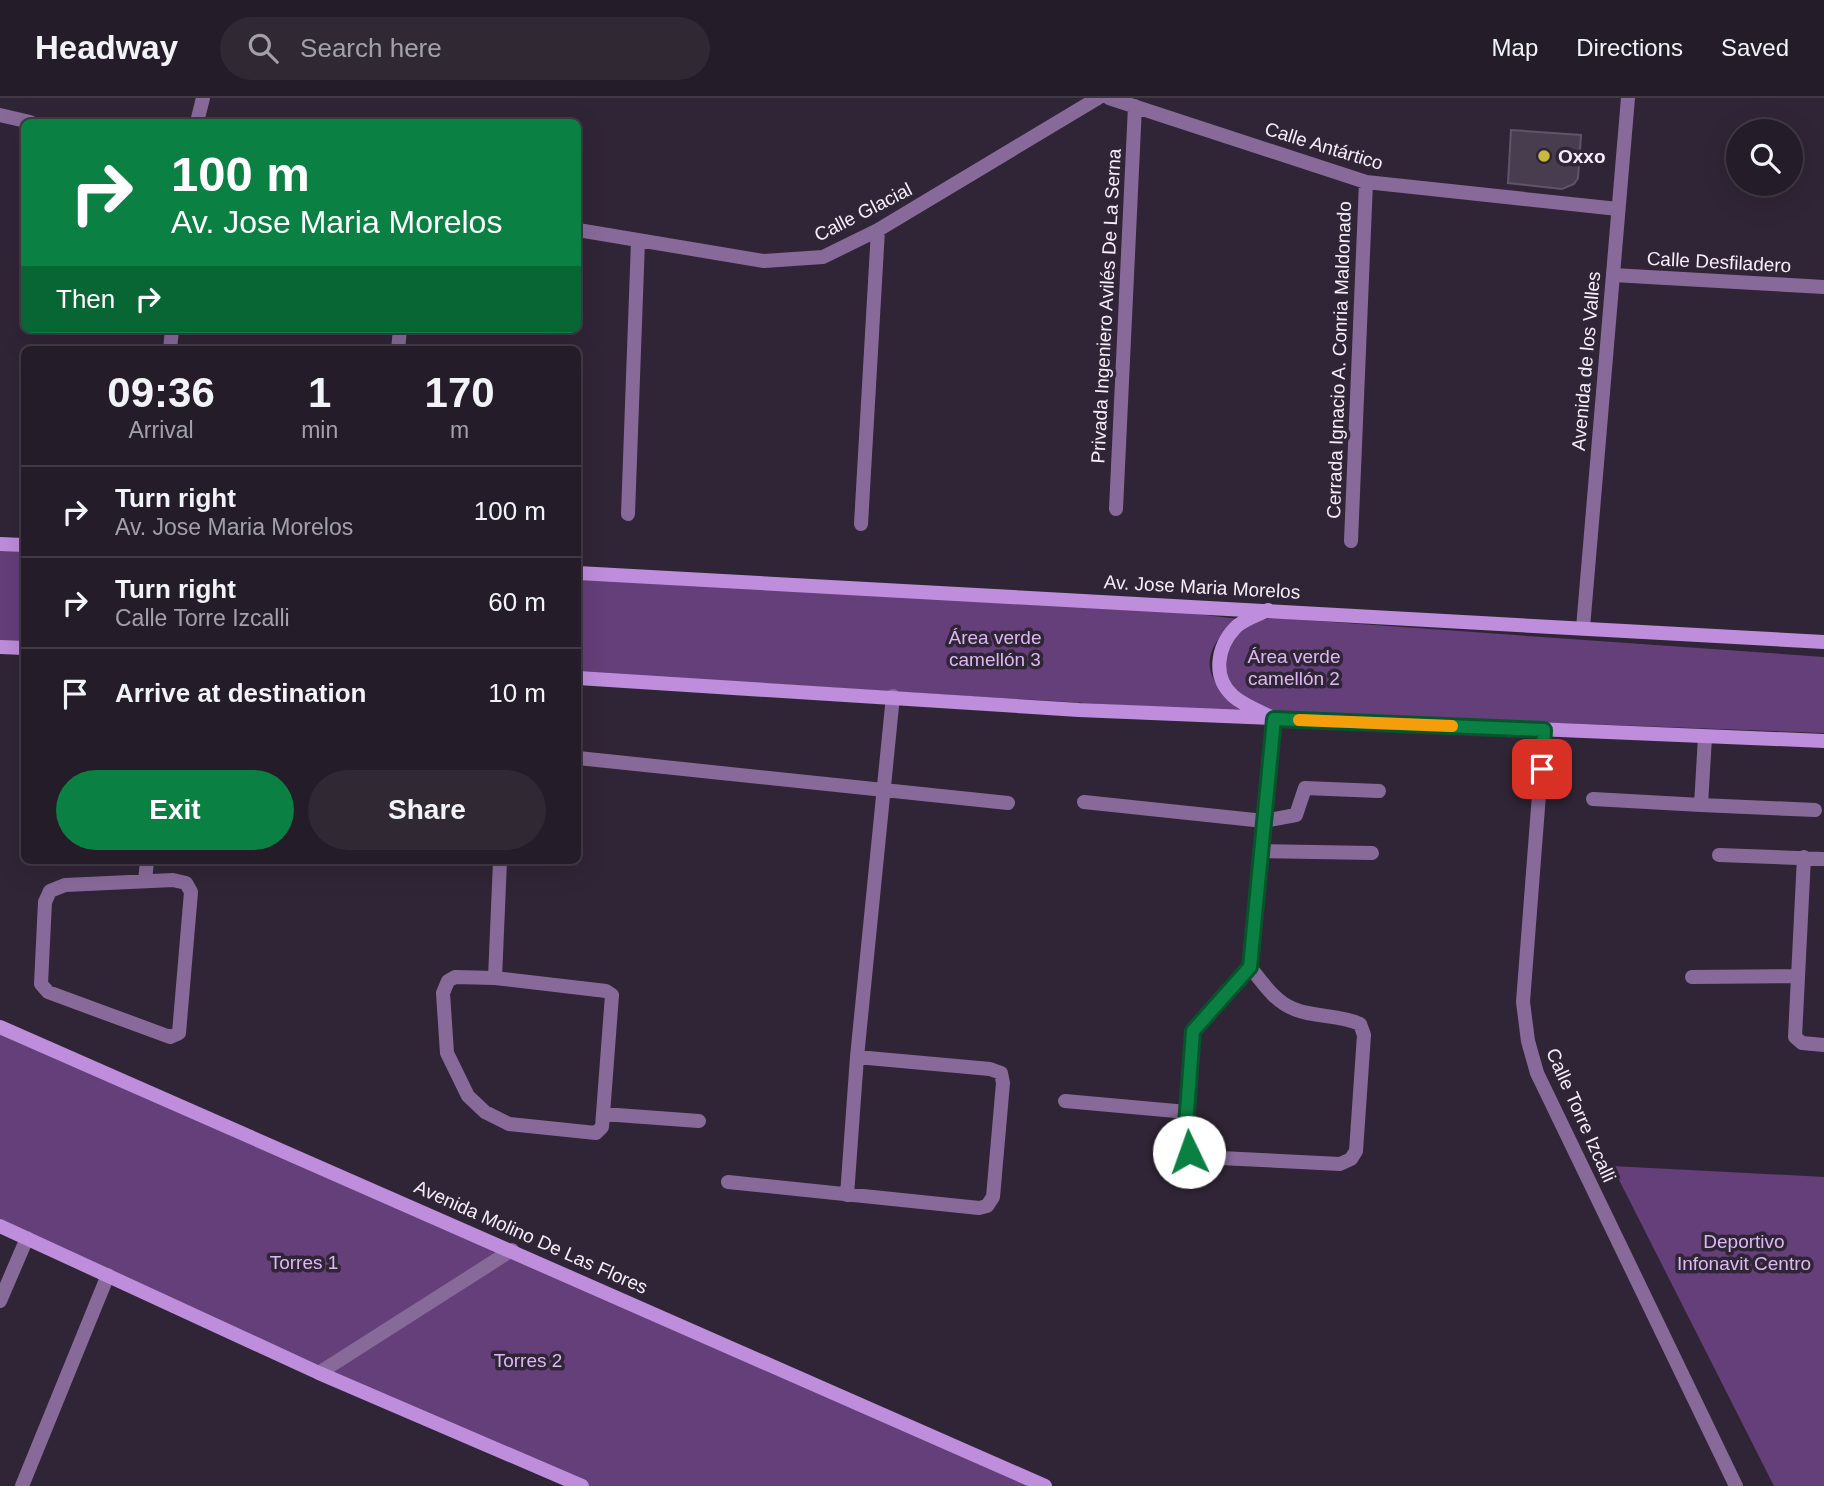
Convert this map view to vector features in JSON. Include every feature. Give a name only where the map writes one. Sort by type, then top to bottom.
[{"type":"main road","points":[[0,544],[21,545]]},
{"type":"main road","name":"Av. Jose Maria Morelos","points":[[581,573],[1269,609],[1824,642]]},
{"type":"main road","points":[[1269,609],[1236,626],[1223,645],[1219,661],[1220,679],[1234,697],[1274,719]]},
{"type":"main road","points":[[0,647],[21,648]]},
{"type":"main road","points":[[581,678],[1274,719],[1824,741]]},
{"type":"main road","name":"Avenida Molino De Las Flores","points":[[0,1027],[1045,1486]]},
{"type":"main road","points":[[0,1226],[319,1373],[582,1486]]},
{"type":"street","points":[[198,119],[203,98]]},
{"type":"street","name":"Calle Glacial","points":[[581,231],[764,261],[823,257],[878,230],[1098,98]]},
{"type":"street","name":"Calle Antártico","points":[[1109,98],[1366,182],[1618,209]]},
{"type":"street","name":"Avenida de los Valles","points":[[1583,628],[1628,98]]},
{"type":"street","name":"Privada Ingeniero Avilés De La Serna","points":[[1116,509],[1135,106]]},
{"type":"street","points":[[0,115],[21,120]]},
{"type":"street","name":"Cerrada Ignacio A. Conria Maldonado","points":[[1351,541],[1366,182]]},
{"type":"street","points":[[861,524],[878,230]]},
{"type":"street","points":[[628,514],[638,241]]},
{"type":"street","name":"Calle Desfiladero","points":[[1613,275],[1824,287]]},
{"type":"street","points":[[847,1195],[857,1057],[893,696]]},
{"type":"street","points":[[1250,967],[1275,997],[1294,1010],[1349,1019],[1360,1024],[1364,1035],[1356,1152],[1351,1159],[1340,1164],[1200,1157],[1189,1152],[1185,1138],[1193,1031],[1250,967],[1274,719]]},
{"type":"street","name":"Calle Torre Izcalli","points":[[1544,730],[1523,1002],[1528,1041],[1537,1073],[1736,1486]]},
{"type":"street","points":[[1701,805],[1705,737]]},
{"type":"street","points":[[581,758],[1008,803]]},
{"type":"street","points":[[1084,802],[1264,821],[1296,815],[1306,788],[1379,791]]},
{"type":"street","points":[[1593,799],[1815,810]]},
{"type":"street","points":[[1261,851],[1373,853]]},
{"type":"street","points":[[1718,855],[1824,859]]},
{"type":"street","points":[[1804,857],[1795,1037],[1802,1043],[1824,1045]]},
{"type":"street","points":[[145,881],[148,864]]},
{"type":"street","points":[[495,978],[500,864]]},
{"type":"street","points":[[145,881],[186,883],[191,892],[182,1023],[179,1033],[170,1037],[48,992],[41,984],[45,902],[50,891],[65,885],[145,881]]},
{"type":"street","points":[[1692,976],[1798,976]]},
{"type":"street","points":[[455,977],[495,978],[606,991],[612,995],[602,1127],[596,1133],[509,1124],[485,1112],[468,1096],[447,1053],[443,993],[448,981],[455,977]]},
{"type":"street","points":[[728,1182],[979,1208],[988,1206],[993,1197],[1003,1083],[1001,1073],[990,1069],[857,1057]]},
{"type":"street","points":[[1065,1101],[1188,1112]]},
{"type":"street","points":[[603,1114],[699,1121]]},
{"type":"street","points":[[0,1301],[27,1238]]},
{"type":"street","points":[[319,1373],[512,1250]]},
{"type":"street","points":[[22,1486],[108,1276]]},
{"type":"green space","points":[[0,548],[21,549],[21,644],[0,642]]},
{"type":"green space","name":"Área verde camellón 3","points":[[581,578],[1165,610],[1238,619],[1215,645],[1210,657],[1210,669],[1222,691],[1249,713],[581,672]]},
{"type":"green space","name":"Área verde camellón 2","points":[[1275,618],[1824,657],[1824,733],[1266,712],[1220,679],[1220,656],[1245,622]]},
{"type":"green space","name":"Torres 1","points":[[0,1028],[508,1249],[319,1372],[0,1224]]},
{"type":"green space","name":"Deportivo Infonavit Centro","points":[[1612,1166],[1824,1177],[1824,1486],[1774,1486]]},
{"type":"green space","name":"Torres 2","points":[[512,1254],[1037,1486],[590,1486],[327,1372]]},
{"type":"building","name":"Oxxo","points":[[1511,130],[1581,135],[1578,178],[1574,184],[1562,189],[1508,183]]},
{"type":"slow traffic","points":[[1299,720],[1452,726]]},
{"type":"place","name":"Oxxo","points":[[1544,156]]},
{"type":"route","points":[[1189,1152],[1185,1138],[1193,1031],[1250,967],[1274,719],[1544,730],[1542,769]]}]
